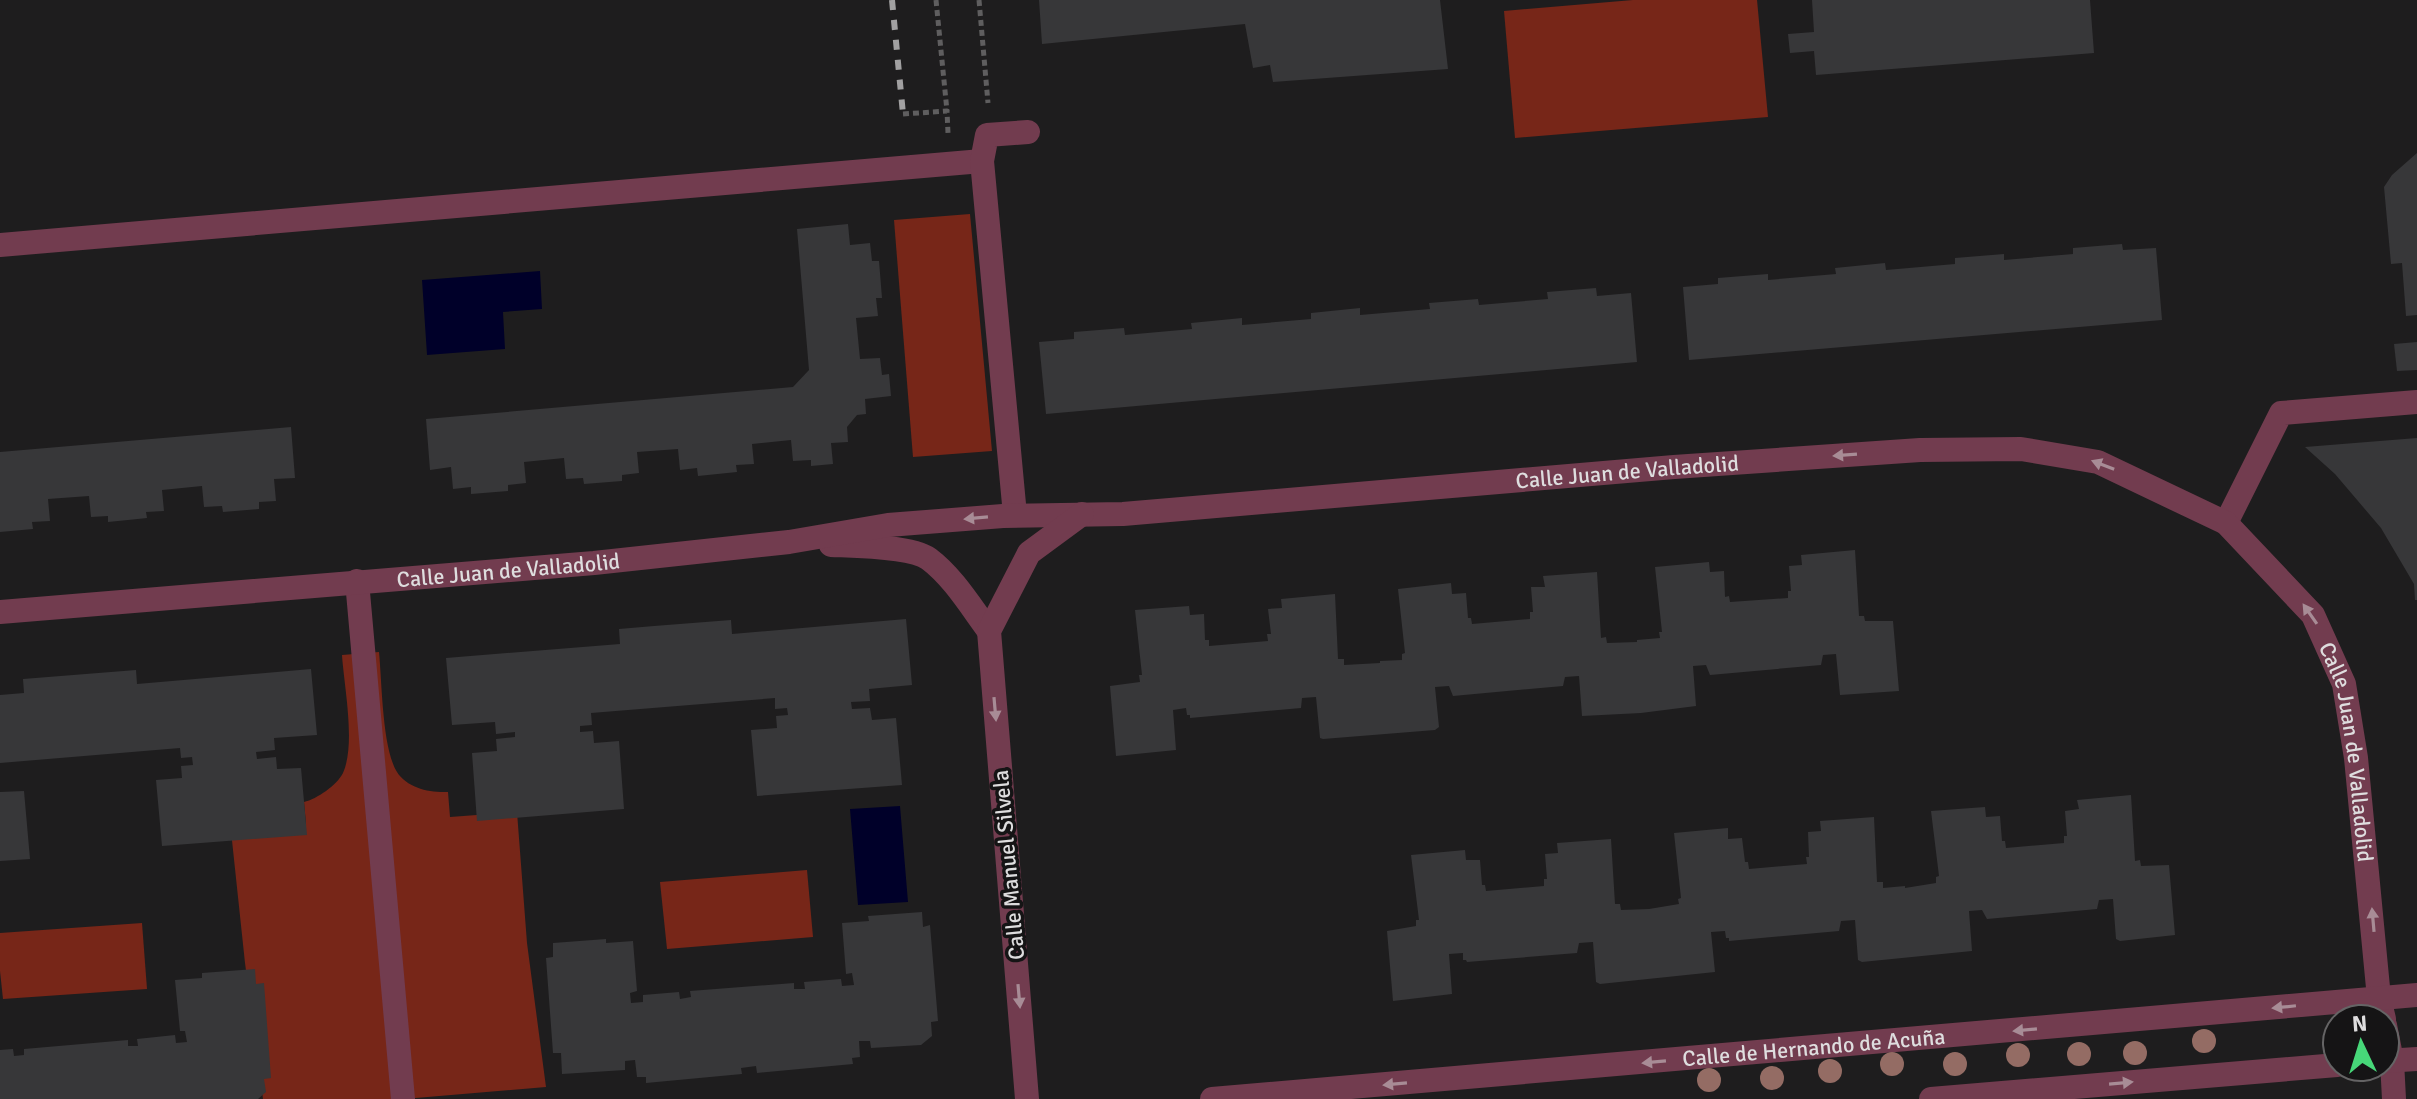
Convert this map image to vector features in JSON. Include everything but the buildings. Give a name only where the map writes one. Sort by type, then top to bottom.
[{"type":"street","points":[[1015,515],[982,161],[987,135],[1028,132]]},
{"type":"street","points":[[0,245],[982,161]]},
{"type":"street","points":[[2226,523],[2281,413],[2417,402]]},
{"type":"street","name":"Calle Juan de Valladolid","points":[[0,612],[594,563],[789,542],[888,525],[1015,515],[1123,514],[1889,452],[2021,449],[2098,462],[2226,523],[2313,615],[2344,684],[2356,758],[2381,1003]]},
{"type":"street","points":[[789,542],[883,547],[927,557],[989,631],[1029,553],[1082,514]]},
{"type":"street","points":[[357,581],[403,1099]]},
{"type":"street","name":"Calle Manuel Silvela","points":[[989,631],[1027,1099]]},
{"type":"street","name":"Calle de Hernando de Acuña","points":[[2395,1003],[2417,995]]},
{"type":"street","name":"Calle de Hernando de Acuña","points":[[1212,1099],[2321,1013]]},
{"type":"street","points":[[1931,1099],[2321,1066]]},
{"type":"path","points":[[936,0],[950,163]]},
{"type":"path","points":[[979,0],[991,134]]},
{"type":"path","points":[[903,114],[947,111]]},
{"type":"shaded area","points":[[1633,0],[1757,0],[1768,117],[1515,138],[1504,11]]},
{"type":"shaded area","points":[[970,214],[992,451],[913,457],[894,220]]},
{"type":"shaded area","points":[[379,652],[388,747],[401,777],[420,788],[448,792],[450,817],[517,812],[527,943],[546,1087],[404,1099],[263,1099],[231,831],[306,824],[304,802],[320,795],[336,782],[347,761],[349,731],[342,655]]},
{"type":"shaded area","points":[[807,870],[813,937],[667,949],[660,882]]},
{"type":"shaded area","points":[[142,923],[147,989],[3,999],[0,933]]},
{"type":"water","points":[[540,271],[542,309],[503,312],[505,349],[427,355],[422,280]]},
{"type":"water","points":[[900,806],[908,902],[858,905],[850,809]]},
{"type":"railway","points":[[892,0],[903,114]]}]
